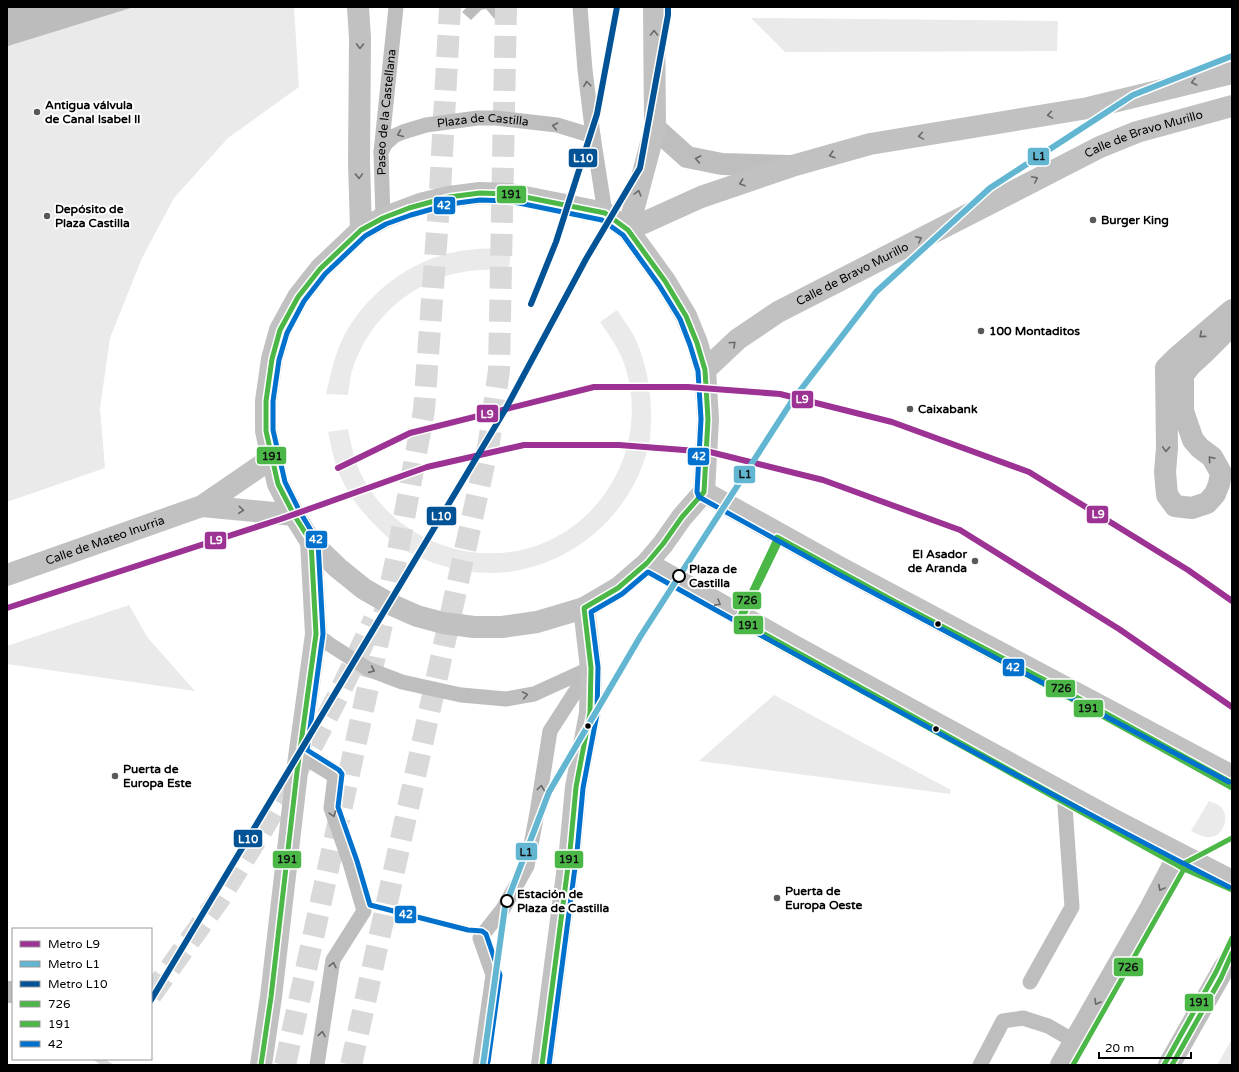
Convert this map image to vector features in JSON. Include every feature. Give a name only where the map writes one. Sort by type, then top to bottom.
[{"type":"main road","points":[[358,7],[360,38],[359,163],[362,230]]},
{"type":"main road","points":[[628,230],[656,128],[654,7]]},
{"type":"main road","points":[[628,230],[701,197],[792,166],[870,144],[1088,108],[1232,73]]},
{"type":"main road","name":"Calle de Bravo Murillo","points":[[705,370],[738,339],[778,312],[1042,175],[1100,146],[1137,132],[1232,106]]},
{"type":"main road","points":[[480,193],[510,194],[605,213],[628,230],[665,281],[686,316],[697,342],[705,370],[708,419],[704,492],[682,516],[663,544],[647,563],[618,588],[584,608],[537,622],[502,627],[474,627],[444,623],[417,616],[364,589],[338,568],[311,542],[294,515],[278,484],[266,431],[266,401],[272,359],[280,330],[298,297],[320,269],[362,230],[383,218],[420,204],[449,197],[480,193]]},
{"type":"main road","name":"Calle de Mateo Inurria","points":[[7,575],[202,506],[272,458]]},
{"type":"main road","points":[[704,492],[841,568],[1232,776]]},
{"type":"main road","name":"Calle de Mateo Inurria","points":[[202,506],[294,515]]},
{"type":"main road","points":[[261,1065],[271,998],[299,754],[316,634],[311,542]]},
{"type":"main road","points":[[647,563],[796,647],[1179,854],[1232,881]]},
{"type":"main road","points":[[542,1065],[570,851],[576,787],[590,713],[591,668],[584,608]]},
{"type":"street","points":[[656,128],[687,157],[722,164],[792,166]]},
{"type":"street","points":[[1232,310],[1166,368],[1167,448],[1165,472],[1167,495],[1175,506],[1192,508],[1207,504],[1215,494],[1219,484],[1221,473],[1212,457],[1200,448],[1193,440],[1183,411],[1183,375],[1191,365],[1232,325]]},
{"type":"street","points":[[1061,1065],[1150,909],[1179,854]]},
{"type":"street","points":[[1169,1065],[1224,968],[1232,957]]},
{"type":"lane","name":"Paseo de la Castellana","points":[[383,218],[381,152],[396,7]]},
{"type":"lane","points":[[580,7],[585,70],[593,136],[605,213]]},
{"type":"lane","points":[[583,32],[592,7]]},
{"type":"lane","name":"Plaza de Castilla","points":[[381,152],[386,143],[394,136],[403,132],[426,125],[478,118],[496,118],[557,125],[593,136]]},
{"type":"lane","points":[[316,634],[368,669],[402,682],[461,695],[506,699],[534,694],[591,668]]},
{"type":"lane","points":[[480,1065],[493,975],[480,938],[503,909],[527,866],[550,731],[591,668]]},
{"type":"lane","points":[[299,754],[335,776],[331,808],[350,863],[364,911],[333,960],[317,1065]]},
{"type":"lane","points":[[1030,982],[1072,907],[1064,792]]},
{"type":"lane","points":[[980,1065],[1003,1021],[1023,1018],[1048,1026],[1074,1041]]},
{"type":"shaded area","points":[[7,7],[294,7],[299,87],[228,138],[174,198],[142,258],[110,338],[100,408],[105,468],[7,502]]},
{"type":"shaded area","points":[[7,7],[134,7],[8,46]]},
{"type":"shaded area","points":[[467,7],[506,7],[514,15],[498,23],[486,9],[481,10],[471,20],[462,12]]},
{"type":"shaded area","points":[[751,18],[1058,21],[1057,51],[785,52]]},
{"type":"shaded area","points":[[494,248],[511,250],[509,270],[481,270],[444,276],[409,294],[380,320],[368,336],[352,371],[348,395],[326,394],[336,356],[345,334],[353,320],[363,308],[386,285],[400,275],[428,260],[455,252]]},
{"type":"shaded area","points":[[617,310],[635,338],[646,369],[651,401],[650,441],[638,477],[621,505],[599,530],[572,550],[543,564],[511,572],[477,573],[443,566],[416,556],[397,545],[374,524],[355,502],[347,490],[338,471],[328,432],[348,429],[358,467],[375,497],[395,518],[418,534],[444,546],[472,552],[501,553],[529,548],[556,537],[578,523],[596,505],[611,484],[622,461],[629,437],[632,412],[630,386],[621,356],[600,322]]},
{"type":"shaded area","points":[[129,605],[148,638],[195,691],[7,664],[7,646]]},
{"type":"shaded area","points":[[774,695],[951,790],[950,794],[699,761]]},
{"type":"shaded area","points":[[1209,801],[1222,808],[1225,813],[1225,823],[1220,832],[1216,835],[1204,837],[1191,831]]},
{"type":"shaded area","points":[[1232,1039],[1232,1065],[1217,1065]]},
{"type":"tunnel","points":[[285,1065],[398,551],[424,410],[440,191],[450,7]]},
{"type":"tunnel","points":[[351,1065],[489,442],[499,370],[506,7]]},
{"type":"tunnel","points":[[152,994],[220,898],[264,827],[313,744],[339,694],[374,620]]},
{"type":"tunnel","points":[[101,1065],[104,1060]]},
{"type":"metro line","name":"L10","points":[[531,304],[556,242],[597,114],[617,7]]},
{"type":"metro line","name":"L10","points":[[152,998],[505,410],[586,259],[640,168],[668,15],[668,7]]},
{"type":"metro line","name":"L1","points":[[483,1065],[505,907],[549,792],[640,637],[792,401],[876,292],[990,188],[1133,95],[1232,56]]},
{"type":"metro line","name":"L9","points":[[338,468],[410,433],[594,387],[688,387],[780,394],[892,422],[1029,472],[1188,570],[1232,601]]},
{"type":"metro line","name":"L9","points":[[7,608],[281,519],[427,467],[524,445],[619,445],[710,452],[823,480],[960,530],[1119,629],[1232,707]]},
{"type":"transit line","name":"191","points":[[261,1065],[271,997],[297,772],[316,634],[311,542],[294,515],[278,484],[266,431],[266,401],[272,359],[280,330],[298,297],[320,269],[361,230],[383,218],[409,208],[449,197],[480,193],[510,194],[605,213],[628,230],[665,281],[686,316],[697,343],[705,370],[708,419],[704,492],[682,517],[663,544],[647,563],[618,588],[584,608],[591,668],[590,713],[576,787],[570,851],[542,1065]]},
{"type":"transit line","name":"42","points":[[488,1062],[500,975],[486,934],[482,931],[468,930],[370,905],[357,861],[338,807],[342,774],[339,770],[307,750],[323,634],[318,542],[300,512],[285,482],[273,430],[273,401],[279,360],[287,333],[304,301],[325,274],[365,236],[386,224],[450,204],[480,200],[509,201],[602,220],[623,235],[659,285],[680,319],[690,345],[698,371],[701,419],[697,492],[699,497],[838,574],[1229,782]]},
{"type":"transit line","name":"726","points":[[1232,783],[1060,688],[894,601],[777,537],[737,622],[1184,869],[1232,890]]},
{"type":"transit line","name":"191","points":[[1232,788],[780,541],[741,621],[1181,865],[1232,838]]},
{"type":"transit line","name":"42","points":[[549,1065],[577,852],[583,788],[597,714],[598,667],[591,612],[622,594],[648,572],[937,732],[1229,887]]},
{"type":"transit line","name":"726","points":[[1073,1065],[1184,869]]},
{"type":"transit line","name":"191","points":[[1164,1065],[1216,972],[1232,938]]},
{"type":"transit line","name":"726","points":[[1172,1065],[1221,978],[1232,953]]},
{"type":"place","name":"Antigua válvula de Canal Isabel Il","points":[[37,112]]},
{"type":"place","name":"Depósito de Plaza Castilla","points":[[47,216]]},
{"type":"place","name":"Burger King","points":[[1093,220]]},
{"type":"place","name":"100 Montaditos","points":[[981,331]]},
{"type":"place","name":"Caixabank","points":[[910,409]]},
{"type":"place","name":"El Asador de Aranda","points":[[975,561]]},
{"type":"place","name":"Plaza de Castilla","points":[[679,576]]},
{"type":"place","name":"Puerta de Europa Este","points":[[115,776]]},
{"type":"place","name":"Puerta de Europa Oeste","points":[[777,898]]},
{"type":"place","name":"Estación de Plaza de Castilla","points":[[507,901]]}]
